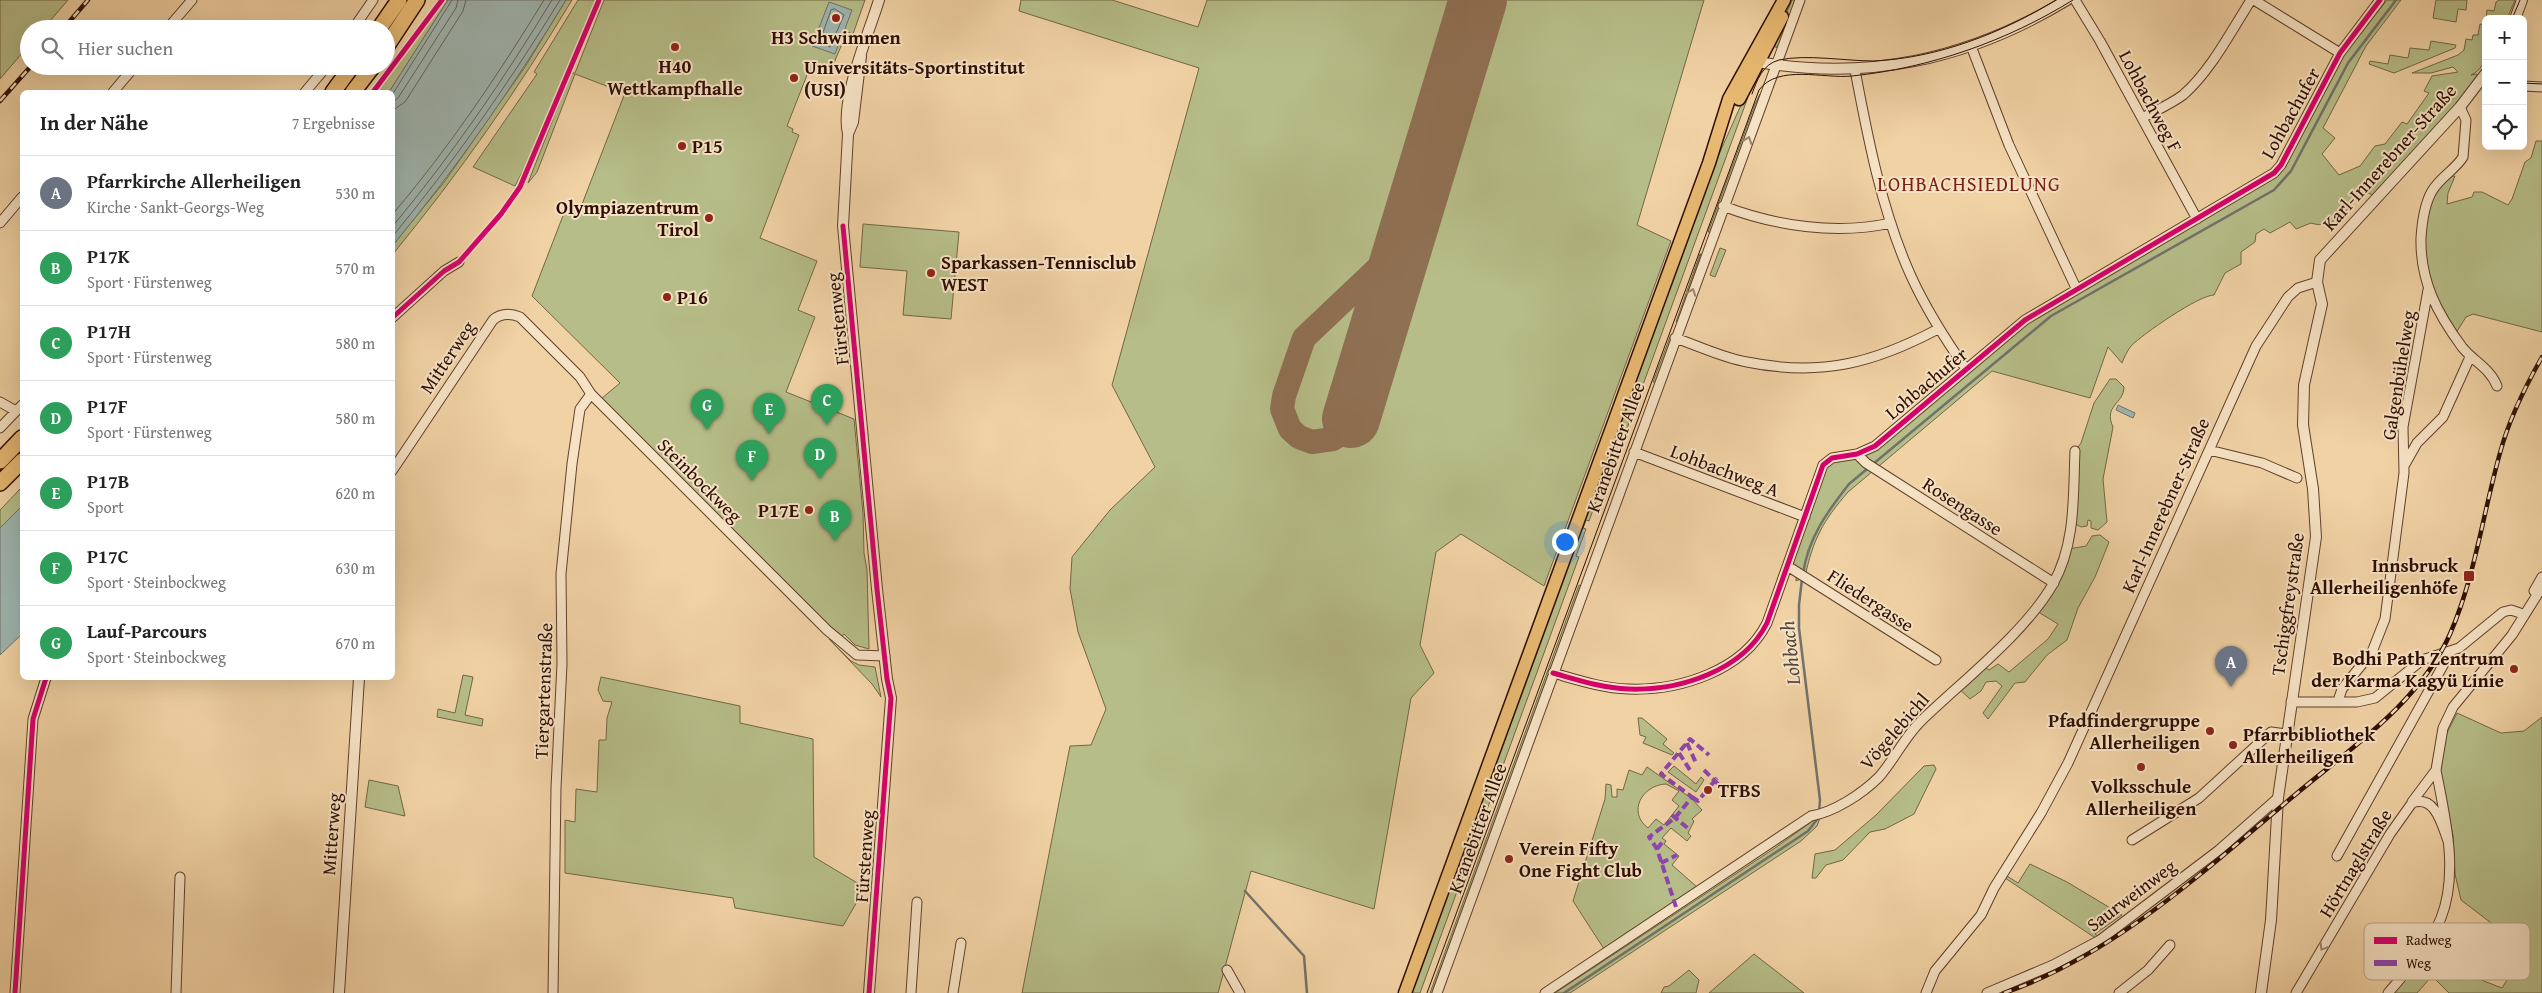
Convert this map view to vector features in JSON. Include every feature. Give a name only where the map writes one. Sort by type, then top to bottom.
[{"type":"highway","points":[[385,20],[398,0]]},
{"type":"highway","points":[[395,33],[417,0]]},
{"type":"highway","points":[[334,90],[345,75]]},
{"type":"highway","points":[[355,90],[366,75]]},
{"type":"highway","points":[[0,461],[20,440]]},
{"type":"highway","points":[[0,483],[20,463]]},
{"type":"main road","name":"Kranebitter Allee","points":[[1754,61],[1784,0]]},
{"type":"main road","name":"Kranebitter Allee","points":[[1404,993],[1720,131],[1729,99],[1779,25],[1788,0]]},
{"type":"street","points":[[175,20],[192,0]]},
{"type":"street","points":[[359,20],[372,0]]},
{"type":"street","name":"Fürstenweg","points":[[869,993],[888,721],[885,698],[887,679],[843,226],[848,134],[853,122],[861,56],[879,0]]},
{"type":"street","name":"Kranebitter Allee","points":[[1437,993],[1723,206],[1800,0]]},
{"type":"street","points":[[1754,61],[1855,70],[1920,62],[1971,46],[2022,24],[2066,0]]},
{"type":"street","name":"Lohbachweg F","points":[[2075,0],[2100,41],[2196,219]]},
{"type":"street","points":[[2142,118],[2180,97],[2189,89],[2252,0],[2340,53]]},
{"type":"street","name":"Lohbachufer","points":[[1553,673],[1589,684],[1629,689],[1675,684],[1722,668],[1753,646],[1761,635],[1792,569],[1805,517],[1823,465],[1832,458],[1857,454],[1874,446],[2025,320],[2076,288],[2274,173],[2281,165],[2340,53],[2380,0]]},
{"type":"street","points":[[2516,15],[2522,0]]},
{"type":"street","points":[[1971,46],[2009,145],[2076,288]]},
{"type":"street","points":[[1855,70],[1873,155],[1890,222],[1912,278],[1938,329],[1966,369]]},
{"type":"street","points":[[115,90],[127,75]]},
{"type":"street","points":[[307,90],[319,75]]},
{"type":"street","name":"Karl-Innerebner-Straße","points":[[1926,993],[1935,971],[1978,920],[1994,888],[2041,814],[2068,763],[2245,368],[2288,297],[2298,288],[2317,282],[2320,260],[2460,107],[2482,78]]},
{"type":"street","points":[[2527,86],[2542,87]]},
{"type":"street","points":[[2460,107],[2466,120],[2463,157],[2432,191],[2425,207],[2422,225],[2421,262],[2428,290],[2439,315],[2470,356],[2487,370],[2497,386]]},
{"type":"street","points":[[0,223],[20,199]]},
{"type":"street","points":[[1723,206],[1751,216],[1802,226],[1842,228],[1876,226],[1890,222]]},
{"type":"street","points":[[395,315],[444,271],[459,262]]},
{"type":"street","name":"Tschiggfreystraße","points":[[2261,993],[2271,920],[2278,798],[2316,537],[2313,489],[2303,425],[2304,385],[2322,304],[2317,282]]},
{"type":"street","name":"Galgenbühelweg","points":[[2338,701],[2342,689],[2370,656],[2384,625],[2397,536],[2404,466],[2404,427],[2428,290]]},
{"type":"street","name":"Steinbockweg","points":[[501,315],[514,314],[520,317],[580,377],[591,394],[827,630],[857,655],[885,656]]},
{"type":"street","name":"Mitterweg","points":[[395,466],[476,344],[493,320],[501,315]]},
{"type":"street","points":[[1675,338],[1747,362],[1791,368],[1828,368],[1854,363],[1901,349],[1938,329]]},
{"type":"street","name":"Galgenbühelweg","points":[[2404,466],[2418,443],[2443,417],[2470,356]]},
{"type":"street","name":"Tiergartenstraße","points":[[553,993],[556,788],[562,664],[561,574],[580,409],[591,394]]},
{"type":"street","points":[[0,402],[19,408],[0,428]]},
{"type":"street","points":[[2209,450],[2262,463],[2297,478]]},
{"type":"street","name":"Vögelebichl","points":[[1545,993],[1811,816],[1821,815],[1860,793],[1879,776],[1918,724],[2029,616],[2054,583],[2068,549],[2071,531],[2075,451]]},
{"type":"street","name":"Lohbachweg A","points":[[1634,452],[1805,517]]},
{"type":"street","name":"Rosengasse","points":[[1857,454],[1866,463],[2054,583]]},
{"type":"street","name":"Fliedergasse","points":[[1792,569],[1936,660]]},
{"type":"street","points":[[2497,651],[2542,577]]},
{"type":"street","points":[[2438,923],[2448,893],[2448,840],[2436,770],[2439,741],[2447,717],[2459,698],[2512,635],[2542,587]]},
{"type":"street","points":[[2291,702],[2357,702],[2375,698],[2422,660],[2451,651],[2466,643],[2503,612],[2511,610],[2520,613]]},
{"type":"street","points":[[2337,856],[2451,651]]},
{"type":"street","points":[[15,993],[33,719],[45,680]]},
{"type":"street","name":"Mitterweg","points":[[339,993],[359,680]]},
{"type":"street","points":[[2132,840],[2194,801],[2270,732],[2286,734]]},
{"type":"street","points":[[2412,803],[2436,770]]},
{"type":"street","name":"Saurweinweg","points":[[1987,993],[2053,966],[2100,940],[2219,850],[2278,798]]},
{"type":"street","name":"Hörtnaglstraße","points":[[2296,993],[2390,834],[2412,803],[2423,800],[2430,804],[2438,816],[2448,840]]},
{"type":"street","points":[[176,993],[180,877]]},
{"type":"street","points":[[911,993],[917,902]]},
{"type":"street","points":[[953,993],[961,943]]},
{"type":"street","points":[[2120,993],[2148,970],[2170,945]]},
{"type":"street","points":[[1227,970],[1240,993]]},
{"type":"street","points":[[2388,993],[2399,980]]},
{"type":"green space","points":[[0,0],[68,0],[51,20],[20,20],[20,56],[0,79]]},
{"type":"green space","points":[[439,0],[448,0],[390,90],[377,90],[388,75],[395,75],[395,64]]},
{"type":"green space","points":[[566,0],[572,0],[509,99],[465,162],[395,252],[395,243],[445,181],[525,67]]},
{"type":"green space","points":[[578,0],[596,0],[528,161],[515,186],[473,167],[537,74],[534,72]]},
{"type":"green space","points":[[604,0],[865,0],[853,34],[847,32],[831,70],[819,66],[816,72],[809,70],[787,126],[793,129],[792,132],[799,135],[760,238],[817,261],[798,310],[815,317],[786,392],[854,419],[863,513],[864,553],[867,570],[869,649],[855,645],[844,634],[842,636],[820,618],[601,399],[620,383],[532,296],[566,208],[579,212],[625,93],[575,74],[537,172],[528,183],[571,73],[575,73]]},
{"type":"green space","points":[[1021,0],[1112,0],[1198,27],[1207,0],[1704,0],[1637,225],[1671,241],[1544,586],[1461,534],[1436,552],[1420,645],[1434,673],[1411,698],[1374,909],[1251,871],[1218,993],[1022,993],[1070,746],[1091,745],[1106,709],[1078,632],[1070,589],[1072,557],[1110,510],[1155,467],[1112,385],[1199,68],[1019,11]]},
{"type":"green space","points":[[1792,0],[1796,0],[1776,48],[1775,39]]},
{"type":"green space","points":[[2387,0],[2401,0],[2366,46],[2323,128],[2335,138],[2322,154],[2339,175],[2360,166],[2375,146],[2385,144],[2402,122],[2407,124],[2429,93],[2424,91],[2432,76],[2458,72],[2453,67],[2431,73],[2412,73],[2458,55],[2464,50],[2466,39],[2472,40],[2473,35],[2478,35],[2480,24],[2482,24],[2482,65],[2478,71],[2471,75],[2477,74],[2479,84],[2376,197],[2361,189],[2347,210],[2334,221],[2327,224],[2311,223],[2296,229],[2290,222],[2270,233],[2264,229],[2256,234],[2255,242],[2241,252],[2241,264],[2225,273],[2214,295],[2196,301],[2147,333],[2131,346],[2122,363],[2108,347],[2090,398],[1992,371],[1848,492],[1820,531],[1805,577],[1796,581],[1796,572],[1789,567],[1823,465],[1875,446],[2025,320],[2274,173],[2326,78]]},
{"type":"green space","points":[[2436,0],[2467,0],[2466,10],[2458,9],[2456,22],[2433,18]]},
{"type":"green space","points":[[2499,0],[2515,0],[2509,15],[2486,15],[2487,10],[2494,11],[2496,2]]},
{"type":"green space","points":[[2431,41],[2456,45],[2455,48],[2394,73],[2369,64],[2370,61],[2388,64],[2390,55],[2408,58],[2410,48],[2429,50]]},
{"type":"green space","points":[[1760,94],[1711,232],[1708,232],[1755,104]]},
{"type":"green space","points":[[1745,96],[1748,97],[1613,467],[1609,466],[1589,521],[1586,520],[1583,528],[1586,529],[1576,556],[1579,557],[1420,993],[1410,993],[1712,170]]},
{"type":"green space","points":[[2536,141],[2542,141],[2542,332],[2473,314],[2466,317],[2454,336],[2423,269],[2425,207],[2442,178],[2455,176],[2448,193],[2447,204],[2472,197],[2474,192],[2482,192],[2508,205],[2512,199],[2525,162],[2531,158]]},
{"type":"green space","name":"Sparkassen-Tennisclub WEST","points":[[863,224],[959,232],[951,319],[903,315],[907,271],[860,267]]},
{"type":"green space","points":[[1720,248],[1726,250],[1715,277],[1710,275]]},
{"type":"green space","points":[[1700,254],[1678,321],[1676,322]]},
{"type":"green space","points":[[1670,337],[1671,340],[1656,382],[1653,382]]},
{"type":"green space","points":[[2110,379],[2116,379],[2124,387],[2121,397],[2110,414],[2113,427],[2103,479],[2107,522],[2098,530],[2091,528],[2091,521],[2088,520],[2087,526],[2081,527],[2072,522],[2075,451],[2081,443],[2094,403]]},
{"type":"green space","points":[[20,489],[20,508],[0,528],[0,510]]},
{"type":"green space","points":[[2100,535],[2109,542],[2095,577],[2078,608],[2067,640],[2047,655],[2025,682],[2015,683],[1988,719],[1983,713],[2002,686],[1996,681],[1986,682],[1981,691],[1970,699],[1957,687],[1981,665],[1989,670],[1998,664],[2009,672],[2048,639],[2058,624],[2035,610],[2068,549],[2086,546],[2092,536]]},
{"type":"green space","points":[[1579,585],[1582,586],[1433,993],[1430,993]]},
{"type":"green space","points":[[829,639],[851,661],[859,665],[875,667],[881,697],[872,684]]},
{"type":"green space","points":[[463,675],[473,677],[465,715],[483,719],[482,726],[437,717],[438,709],[455,713]]},
{"type":"green space","points":[[601,677],[740,706],[740,723],[813,739],[814,857],[859,884],[858,900],[843,926],[735,908],[733,898],[565,873],[565,820],[575,822],[576,789],[597,792],[599,740],[606,740],[607,718],[612,702],[603,701],[598,690]]},
{"type":"green space","points":[[2457,713],[2501,733],[2524,731],[2542,717],[2542,993],[2449,993],[2436,980],[2481,980],[2502,988],[2507,980],[2530,980],[2530,923],[2491,923],[2461,900],[2455,874],[2453,836],[2440,770],[2446,735]]},
{"type":"green space","points":[[1638,718],[1642,718],[1667,739],[1663,744],[1674,753],[1672,755],[1643,743],[1646,737],[1640,735]]},
{"type":"green space","points":[[1934,765],[1936,769],[1914,814],[1885,829],[1870,832],[1843,860],[1826,865],[1816,878],[1812,878],[1815,854],[1835,850],[1876,815],[1924,766]]},
{"type":"green space","points":[[1674,766],[1696,784],[1701,777],[1704,780],[1696,792],[1668,772]]},
{"type":"green space","points":[[1647,767],[1691,798],[1702,810],[1692,819],[1694,821],[1688,833],[1691,836],[1687,841],[1671,828],[1662,838],[1666,841],[1664,844],[1679,856],[1672,865],[1697,887],[1604,949],[1573,901],[1605,799],[1606,784],[1611,785],[1612,797],[1617,797],[1617,789],[1623,790],[1629,770],[1642,775]],"holes":[[[1666,784],[1679,791],[1672,800],[1679,806],[1664,825],[1656,819],[1648,828],[1642,822],[1638,807],[1644,794],[1650,789]]]},
{"type":"green space","points":[[369,780],[398,786],[405,816],[365,807]]},
{"type":"green space","points":[[1821,815],[1817,826],[1801,841],[1570,993],[1555,993],[1775,848]]},
{"type":"green space","points":[[2030,864],[2067,882],[2122,915],[2095,934],[2099,937],[2097,939],[2005,878],[2007,876],[2018,883]]},
{"type":"green space","points":[[1754,954],[1804,993],[1709,993]]},
{"type":"green space","points":[[1689,970],[1699,980],[1696,993],[1661,993],[1664,987],[1669,986]]},
{"type":"green space","points":[[2403,980],[2428,980],[2417,993],[2392,993]]},
{"type":"water","points":[[448,0],[566,0],[484,126],[395,242],[395,90],[390,90]]},
{"type":"water","points":[[829,2],[852,10],[840,42],[817,33]]},
{"type":"water","points":[[817,35],[839,43],[835,54],[812,46]]},
{"type":"water","points":[[2118,405],[2135,413],[2133,418],[2116,410]]},
{"type":"water","points":[[20,508],[20,636],[0,655],[0,528]]},
{"type":"waterway","name":"Lohbach","points":[[1803,574],[1814,537],[1826,515],[1849,484],[2051,316],[2274,190],[2291,171],[2348,63],[2396,0]]},
{"type":"waterway","name":"Lohbach","points":[[1802,579],[1799,628],[1820,800],[1819,812]]},
{"type":"waterway","name":"Lohbach","points":[[1564,993],[1808,831],[1818,818]]},
{"type":"waterway","points":[[1245,891],[1304,956],[1307,993]]},
{"type":"taxiway","points":[[1471,0],[1471,23]]},
{"type":"taxiway","points":[[1351,419],[1342,433],[1333,439],[1312,442],[1299,437],[1290,429],[1282,409],[1284,396],[1304,338],[1398,249],[1407,234]]},
{"type":"runway","points":[[1351,419],[1478,0]]},
{"type":"tram line","points":[[1752,94],[1765,69],[1773,62],[1779,60],[1814,58],[1874,61],[1922,55],[1969,42],[1992,33],[2056,0]]},
{"type":"tram line","points":[[1427,993],[1759,90],[1767,82],[1789,75],[1852,76],[1910,67],[1939,59],[1995,40],[2048,15],[2073,0]]},
{"type":"tram line","points":[[2514,15],[2520,0]]},
{"type":"tram line","points":[[2527,83],[2542,84]]},
{"type":"railway","points":[[71,20],[88,0]]},
{"type":"railway","points":[[0,101],[23,75]]},
{"type":"railway","points":[[2004,993],[2045,976],[2084,956],[2122,933],[2158,907],[2194,880],[2361,741],[2403,702],[2421,681],[2437,659],[2459,612],[2504,440],[2518,404],[2542,357]]},
{"type":"marked path","points":[[1676,907],[1657,849],[1649,837],[1675,818],[1692,797],[1661,774],[1690,739],[1709,755]]},
{"type":"marked path","points":[[1687,743],[1696,763]]},
{"type":"marked path","points":[[1679,753],[1690,770]]},
{"type":"marked path","points":[[1704,770],[1726,792]]},
{"type":"marked path","points":[[1692,797],[1698,801],[1717,778]]},
{"type":"marked path","points":[[1672,815],[1690,830]]},
{"type":"marked path","points":[[1657,849],[1664,840]]},
{"type":"marked path","points":[[1661,863],[1677,855]]},
{"type":"cycle path","points":[[395,63],[442,0]]},
{"type":"cycle path","points":[[395,315],[444,271],[459,262],[501,214],[520,187],[599,0]]},
{"type":"cycle path","points":[[1553,673],[1609,687],[1648,689],[1688,682],[1708,675],[1726,666],[1742,654],[1756,640],[1767,623],[1823,465],[1832,458],[1857,454],[1875,446],[2025,320],[2274,173],[2281,165],[2340,53],[2380,0]]},
{"type":"cycle path","points":[[374,90],[386,75]]},
{"type":"cycle path","points":[[843,226],[877,589],[887,679],[891,698],[869,993]]},
{"type":"cycle path","points":[[15,993],[33,719],[45,680]]},
{"type":"place","name":"H3 Schwimmen","points":[[836,18]]},
{"type":"place","name":"H40 Wettkampfhalle","points":[[675,47]]},
{"type":"place","name":"Universitäts-Sportinstitut (USI)","points":[[794,78]]},
{"type":"place","name":"P15","points":[[682,146]]},
{"type":"place","name":"Olympiazentrum Tirol","points":[[709,218]]},
{"type":"place","name":"Sparkassen-Tennisclub WEST","points":[[931,273]]},
{"type":"place","name":"P16","points":[[667,297]]},
{"type":"place","name":"P17H","points":[[827,425]]},
{"type":"place","name":"Lauf-Parcours","points":[[707,430]]},
{"type":"place","name":"P17B","points":[[769,434]]},
{"type":"place","name":"P17F","points":[[820,479]]},
{"type":"place","name":"P17C","points":[[752,481]]},
{"type":"place","name":"P17E","points":[[809,510]]},
{"type":"place","name":"P17K","points":[[835,541]]},
{"type":"place","name":"Innsbruck Allerheiligenhöfe","points":[[2469,576]]},
{"type":"place","name":"Bodhi Path Zentrum der Karma Kagyü Linie","points":[[2514,669]]},
{"type":"place","name":"Pfarrkirche Allerheiligen","points":[[2231,687]]},
{"type":"place","name":"Pfadfindergruppe Allerheiligen","points":[[2210,731]]},
{"type":"place","name":"Pfarrbibliothek Allerheiligen","points":[[2233,745]]},
{"type":"place","name":"Volksschule Allerheiligen","points":[[2141,767]]},
{"type":"place","name":"TFBS","points":[[1708,790]]},
{"type":"place","name":"Verein Fifty One Fight Club","points":[[1509,859]]},
{"type":"district","name":"LOHBACHSIEDLUNG","points":[[1969,184]]}]
